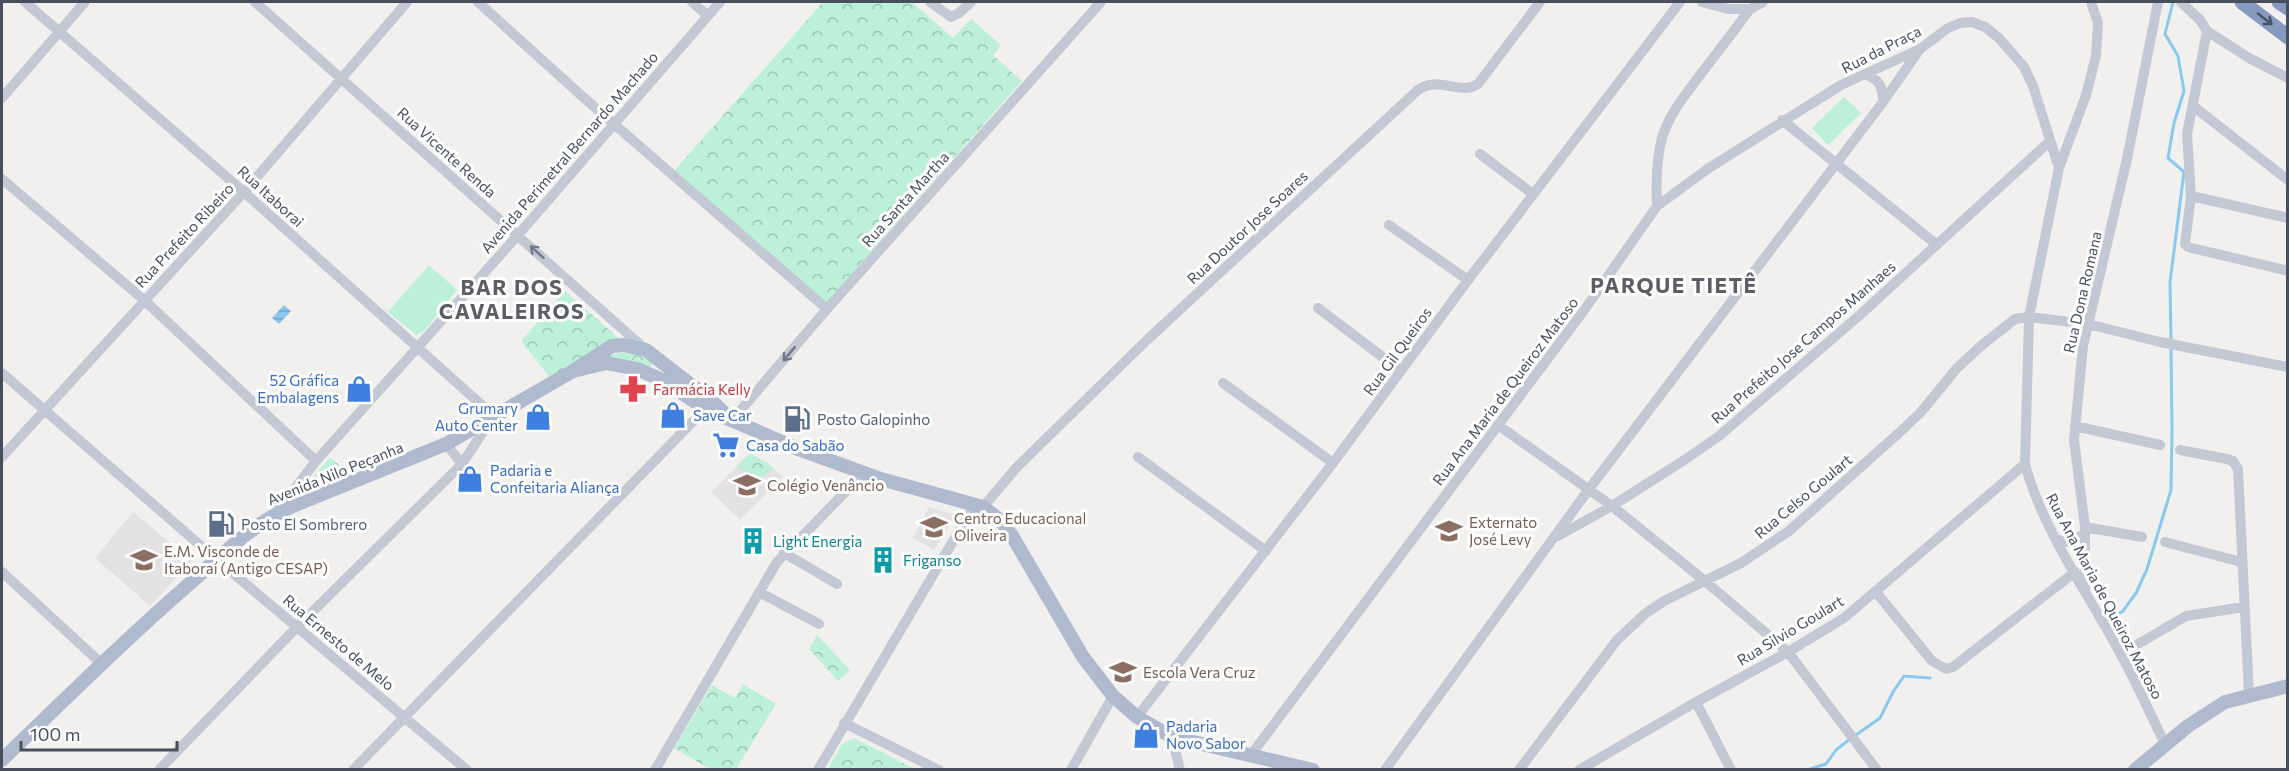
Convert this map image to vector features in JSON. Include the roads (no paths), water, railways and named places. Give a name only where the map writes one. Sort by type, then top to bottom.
[{"type":"highway","points":[[2242,2],[2288,37]]},
{"type":"highway","points":[[2279,2],[2288,8]]},
{"type":"main road","name":"Avenida Nilo Peçanha","points":[[2,760],[216,559],[276,513],[446,444],[612,346],[624,345],[646,350],[670,367],[709,405]]},
{"type":"main road","name":"Avenida Nilo Peçanha","points":[[573,371],[606,363],[637,369],[662,380],[730,418],[838,464],[979,505]]},
{"type":"main road","points":[[662,380],[670,367]]},
{"type":"main road","points":[[979,505],[1000,520],[1011,534],[1083,657],[1113,696],[1137,717],[1172,737],[1313,770]]},
{"type":"main road","points":[[2136,770],[2165,744],[2205,714],[2226,702],[2288,686]]},
{"type":"street","name":"Rua Itaborai","points":[[25,2],[244,192],[493,418]]},
{"type":"street","points":[[2,98],[85,2]]},
{"type":"street","name":"Rua Vicente Renda","points":[[255,2],[646,350]]},
{"type":"street","name":"Rua Prefeito Ribeiro","points":[[2,457],[244,192],[407,2]]},
{"type":"street","points":[[478,2],[827,309]]},
{"type":"street","points":[[692,2],[708,16]]},
{"type":"street","name":"Avenida Perimetral Bernardo Machado","points":[[276,513],[316,461],[518,235],[720,2]]},
{"type":"street","points":[[930,2],[947,16],[955,16],[971,2]]},
{"type":"street","name":"Rua Santa Martha","points":[[730,418],[1101,2]]},
{"type":"street","name":"Rua Doutor Jose Soares","points":[[979,505],[1148,339],[1418,90],[1433,83],[1468,87],[1478,84],[1540,2]]},
{"type":"street","name":"Rua Gil Queiros","points":[[1137,717],[1333,463],[1467,280],[1680,2]]},
{"type":"street","points":[[1702,2],[1728,9],[1750,9]]},
{"type":"street","points":[[1658,206],[1656,182],[1659,152],[1662,136],[1669,121],[1681,101],[1750,9],[1763,2]]},
{"type":"street","name":"Rua Ana Maria de Queiroz Matoso","points":[[2091,2],[2098,23],[2096,56],[2086,95],[2059,168],[2029,317],[2025,464],[2029,480],[2056,538],[2121,654],[2165,744]]},
{"type":"street","name":"Rua Dona Romana","points":[[2085,592],[2085,530],[2075,449],[2083,346],[2127,159],[2158,2]]},
{"type":"street","points":[[2183,4],[2208,31],[2249,58],[2288,78]]},
{"type":"street","name":"Rua da Praça","points":[[1658,206],[1709,168],[1782,120],[1841,86],[1920,49],[1948,28],[1960,23],[1972,22],[1985,27],[2012,51],[2024,68],[2033,86],[2059,168]]},
{"type":"street","points":[[2208,31],[2187,134],[2191,196],[2186,246],[2288,271]]},
{"type":"street","points":[[1385,770],[1589,489],[1883,102],[1920,49]]},
{"type":"street","points":[[1865,74],[1881,86],[1883,102]]},
{"type":"street","points":[[2193,106],[2288,180]]},
{"type":"street","points":[[1782,120],[1936,244]]},
{"type":"street","name":"Rua Prefeito Jose Campos Manhaes","points":[[1555,538],[1612,506],[1686,459],[1736,422],[1861,314],[2050,141]]},
{"type":"street","points":[[1480,154],[1533,194]]},
{"type":"street","points":[[2,179],[144,300],[316,461]]},
{"type":"street","points":[[2191,196],[2288,218]]},
{"type":"street","name":"Rua Ana Maria de Queiroz Matoso","points":[[1251,755],[1585,309],[1658,206]]},
{"type":"street","points":[[1389,225],[1467,280]]},
{"type":"street","points":[[1318,308],[1401,371]]},
{"type":"street","points":[[2029,317],[2088,324],[2160,342],[2288,367]]},
{"type":"street","name":"Rua Celso Goulart","points":[[1519,770],[1617,640],[1646,613],[1741,563],[1789,531],[1921,412],[1957,368],[1982,345],[2015,319],[2029,317]]},
{"type":"street","name":"Rua Ernesto de Melo","points":[[2,373],[216,559],[406,716],[467,770]]},
{"type":"street","points":[[1223,383],[1333,463]]},
{"type":"street","points":[[353,770],[709,405]]},
{"type":"street","points":[[159,770],[297,627],[462,464],[493,418]]},
{"type":"street","points":[[1498,425],[1612,506],[1788,652],[1877,770]]},
{"type":"street","points":[[2075,426],[2160,445]]},
{"type":"street","points":[[446,444],[462,464]]},
{"type":"street","points":[[2180,450],[2227,459],[2236,465],[2249,695]]},
{"type":"street","points":[[1138,457],[1266,551]]},
{"type":"street","name":"Rua Silvio Goulart","points":[[1579,770],[1844,618],[2025,464]]},
{"type":"street","points":[[655,770],[784,553],[864,473]]},
{"type":"street","points":[[818,770],[844,723],[979,505]]},
{"type":"street","points":[[2056,538],[2067,542],[2085,530],[2142,537]]},
{"type":"street","points":[[2165,542],[2241,562]]},
{"type":"street","points":[[784,553],[837,584]]},
{"type":"street","points":[[2,572],[102,664]]},
{"type":"street","points":[[1876,592],[1938,666],[1946,669],[1953,667],[2075,572]]},
{"type":"street","points":[[759,592],[819,624]]},
{"type":"street","points":[[2121,654],[2186,616],[2244,607]]},
{"type":"street","points":[[1071,770],[1113,696]]},
{"type":"street","points":[[1696,702],[1731,769]]},
{"type":"street","points":[[844,723],[939,770]]},
{"type":"street","points":[[1172,737],[1180,770]]},
{"type":"street","points":[[1597,759],[1603,770]]},
{"type":"water","points":[[284,305],[291,311],[279,324],[272,318]]},
{"type":"waterway","points":[[2171,340],[2170,282],[2184,172],[2168,158],[2174,123],[2184,91],[2178,56],[2165,34],[2173,2]]},
{"type":"waterway","points":[[2108,620],[2123,611],[2136,593],[2147,569],[2171,490],[2171,347]]},
{"type":"waterway","points":[[1856,735],[1880,718],[1904,676],[1930,678]]},
{"type":"waterway","points":[[1807,770],[1826,764],[1836,750],[1850,739]]},
{"type":"waterway","points":[[1746,770],[1798,770]]},
{"type":"place","name":"52 Gráfica Embalagens","points":[[359,389]]},
{"type":"place","name":"Farmácia Kelly","points":[[633,389]]},
{"type":"place","name":"Save Car","points":[[673,415]]},
{"type":"place","name":"Grumary Auto Center","points":[[538,417]]},
{"type":"place","name":"Posto Galopinho","points":[[797,419]]},
{"type":"place","name":"Casa do Sabão","points":[[726,445]]},
{"type":"place","name":"Padaria e Confeitaria Aliança","points":[[470,479]]},
{"type":"place","name":"Colégio Venâncio","points":[[747,485]]},
{"type":"place","name":"Posto El Sombrero","points":[[221,524]]},
{"type":"place","name":"Centro Educacional Oliveira","points":[[934,527]]},
{"type":"place","name":"Externato José Levy","points":[[1449,531]]},
{"type":"place","name":"Light Energia","points":[[753,541]]},
{"type":"place","name":"E.M. Visconde de Itaboraí (Antigo CESAP)","points":[[144,560]]},
{"type":"place","name":"Friganso","points":[[883,560]]},
{"type":"place","name":"Escola Vera Cruz","points":[[1123,672]]},
{"type":"place","name":"Padaria Novo Sabor","points":[[1146,735]]},
{"type":"district","name":"PARQUE TIETÊ","points":[[1674,284]]},
{"type":"district","name":"BAR DOS CAVALEIROS","points":[[512,298]]}]
